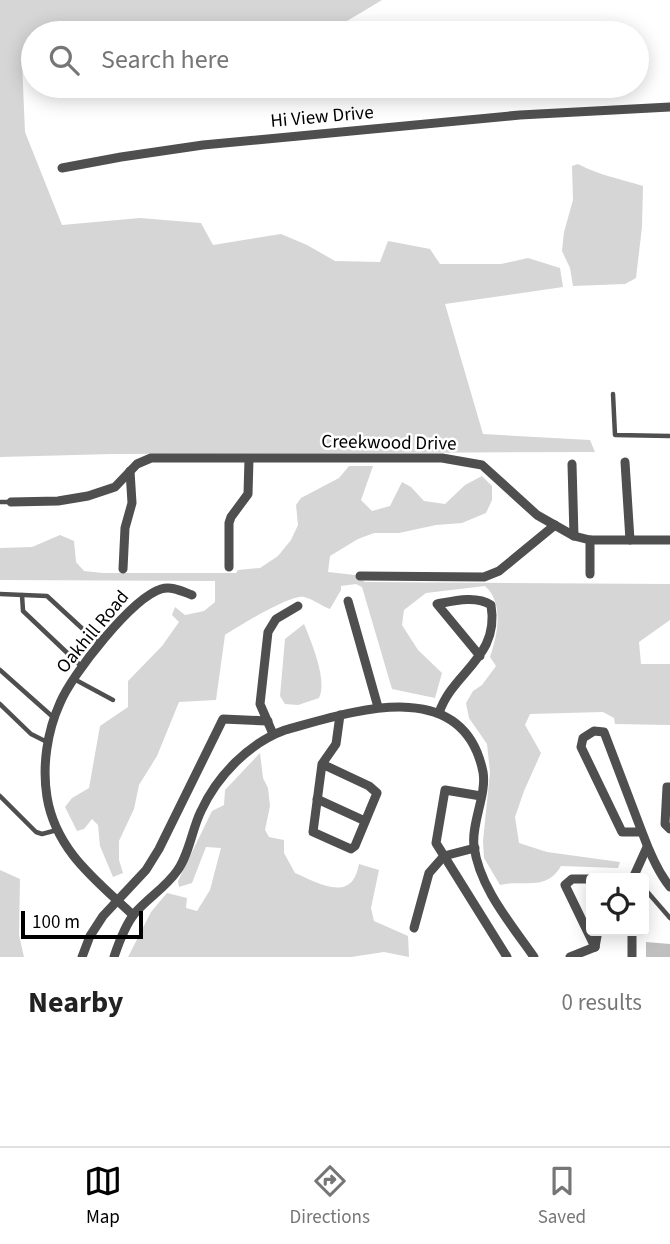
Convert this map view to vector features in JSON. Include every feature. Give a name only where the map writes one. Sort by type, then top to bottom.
[{"type":"street","name":"Hi View Drive","points":[[62,169],[203,145],[520,115],[670,107]]},
{"type":"street","name":"Creekwood Drive","points":[[11,502],[58,501],[88,496],[115,487],[136,464],[151,458],[442,458],[482,465],[537,515],[574,536],[590,540],[670,540]]},
{"type":"street","points":[[229,567],[229,523],[248,494],[249,458]]},
{"type":"street","points":[[625,462],[630,540]]},
{"type":"street","points":[[572,464],[574,536]]},
{"type":"street","points":[[123,569],[124,538],[131,503],[130,471]]},
{"type":"street","points":[[360,576],[484,577],[499,571],[555,525]]},
{"type":"street","points":[[590,540],[590,574]]},
{"type":"street","name":"Oakhill Road","points":[[134,915],[76,862],[58,830],[47,798],[45,764],[48,742],[60,703],[74,678],[100,645],[148,595],[164,588],[175,588],[191,595]]},
{"type":"street","points":[[348,600],[378,707]]},
{"type":"street","points":[[439,713],[444,698],[480,656],[492,633],[491,606],[484,601],[459,600],[437,604],[480,656]]},
{"type":"street","points":[[273,734],[260,704],[268,632],[276,619],[298,606]]},
{"type":"street","points":[[114,957],[120,939],[134,915],[178,871],[202,809],[224,776],[242,756],[273,734],[378,707],[413,707],[439,713],[468,734],[484,774],[475,848],[482,877],[534,957]]},
{"type":"street","points":[[322,765],[369,786],[377,793],[355,846],[351,849],[313,832],[322,761],[336,744],[340,715]]},
{"type":"street","points":[[82,957],[90,936],[103,916],[146,870],[159,849],[223,719],[268,721]]},
{"type":"street","points":[[642,832],[622,832],[581,747],[583,738],[594,731],[604,732],[642,832],[647,847],[670,887]]},
{"type":"street","points":[[670,786],[667,787],[665,824],[670,829]]},
{"type":"street","points":[[481,796],[445,790],[436,843],[507,957]]},
{"type":"street","points":[[317,799],[365,821]]},
{"type":"street","points":[[636,873],[647,847]]},
{"type":"street","points":[[414,928],[429,873],[444,856],[475,848]]},
{"type":"street","points":[[586,879],[572,879],[565,885],[586,928]]},
{"type":"street","points":[[590,936],[595,947]]},
{"type":"street","points":[[595,947],[597,936]]},
{"type":"street","points":[[632,936],[632,957]]},
{"type":"street","points":[[570,957],[595,947]]},
{"type":"lane","points":[[613,394],[615,435],[670,436]]},
{"type":"lane","points":[[0,502],[11,502]]},
{"type":"lane","points":[[0,594],[47,596],[100,645]]},
{"type":"lane","points":[[22,595],[23,611],[82,667]]},
{"type":"lane","points":[[0,670],[55,718]]},
{"type":"lane","points":[[74,678],[113,701]]},
{"type":"lane","points":[[0,704],[31,734],[48,742]]},
{"type":"lane","points":[[0,796],[36,832],[42,834],[58,830]]},
{"type":"lane","points":[[649,894],[670,918]]},
{"type":"shaded area","points":[[0,0],[382,0],[347,21],[21,21],[21,98],[24,98],[25,132],[62,225],[140,218],[201,223],[213,245],[281,234],[335,261],[380,262],[388,241],[430,249],[440,264],[501,264],[528,258],[560,268],[563,287],[445,304],[483,434],[590,440],[595,452],[0,457]]},
{"type":"shaded area","points":[[578,164],[643,186],[642,227],[636,278],[625,284],[573,286],[570,268],[562,251],[573,200],[572,166]]},
{"type":"shaded area","points":[[349,466],[373,466],[361,500],[372,511],[390,506],[402,482],[424,501],[445,504],[465,485],[482,476],[492,486],[492,500],[486,513],[462,523],[436,525],[399,533],[374,533],[358,539],[330,556],[328,572],[355,575],[365,582],[670,584],[670,620],[639,642],[641,664],[670,664],[670,725],[615,724],[614,718],[603,712],[530,714],[525,725],[541,753],[515,817],[519,843],[547,852],[620,862],[618,868],[561,866],[549,879],[541,882],[500,885],[484,858],[483,841],[490,772],[487,744],[469,718],[466,703],[473,691],[482,685],[496,666],[490,657],[497,629],[497,610],[491,593],[485,586],[426,593],[404,610],[402,625],[418,650],[442,673],[435,698],[392,689],[362,587],[356,584],[341,586],[330,609],[307,598],[297,597],[241,625],[225,635],[216,700],[179,702],[157,756],[139,785],[134,809],[119,841],[119,860],[123,873],[113,877],[100,846],[98,825],[92,819],[84,829],[77,831],[65,807],[72,798],[89,788],[100,726],[128,707],[128,681],[162,646],[179,622],[172,615],[175,607],[185,615],[204,611],[215,602],[215,581],[0,580],[0,548],[32,547],[60,535],[74,541],[76,562],[84,571],[236,573],[238,570],[260,568],[278,556],[291,540],[298,525],[296,505],[301,498],[339,478]]},
{"type":"shaded area","points":[[304,624],[318,661],[321,691],[319,698],[298,705],[285,704],[280,696],[285,639]]},
{"type":"shaded area","points":[[260,753],[270,806],[265,830],[269,837],[284,840],[284,853],[295,873],[325,885],[341,887],[353,880],[359,864],[379,870],[371,908],[374,921],[408,936],[409,957],[384,952],[351,957],[128,957],[151,912],[167,893],[187,898],[186,908],[197,911],[210,890],[221,848],[206,847],[192,883],[179,887],[178,881],[212,811],[224,805],[225,790]]},
{"type":"shaded area","points":[[0,870],[20,879],[19,935],[24,957],[0,957]]},
{"type":"building","points":[[646,942],[670,944],[670,957],[646,957]]}]
